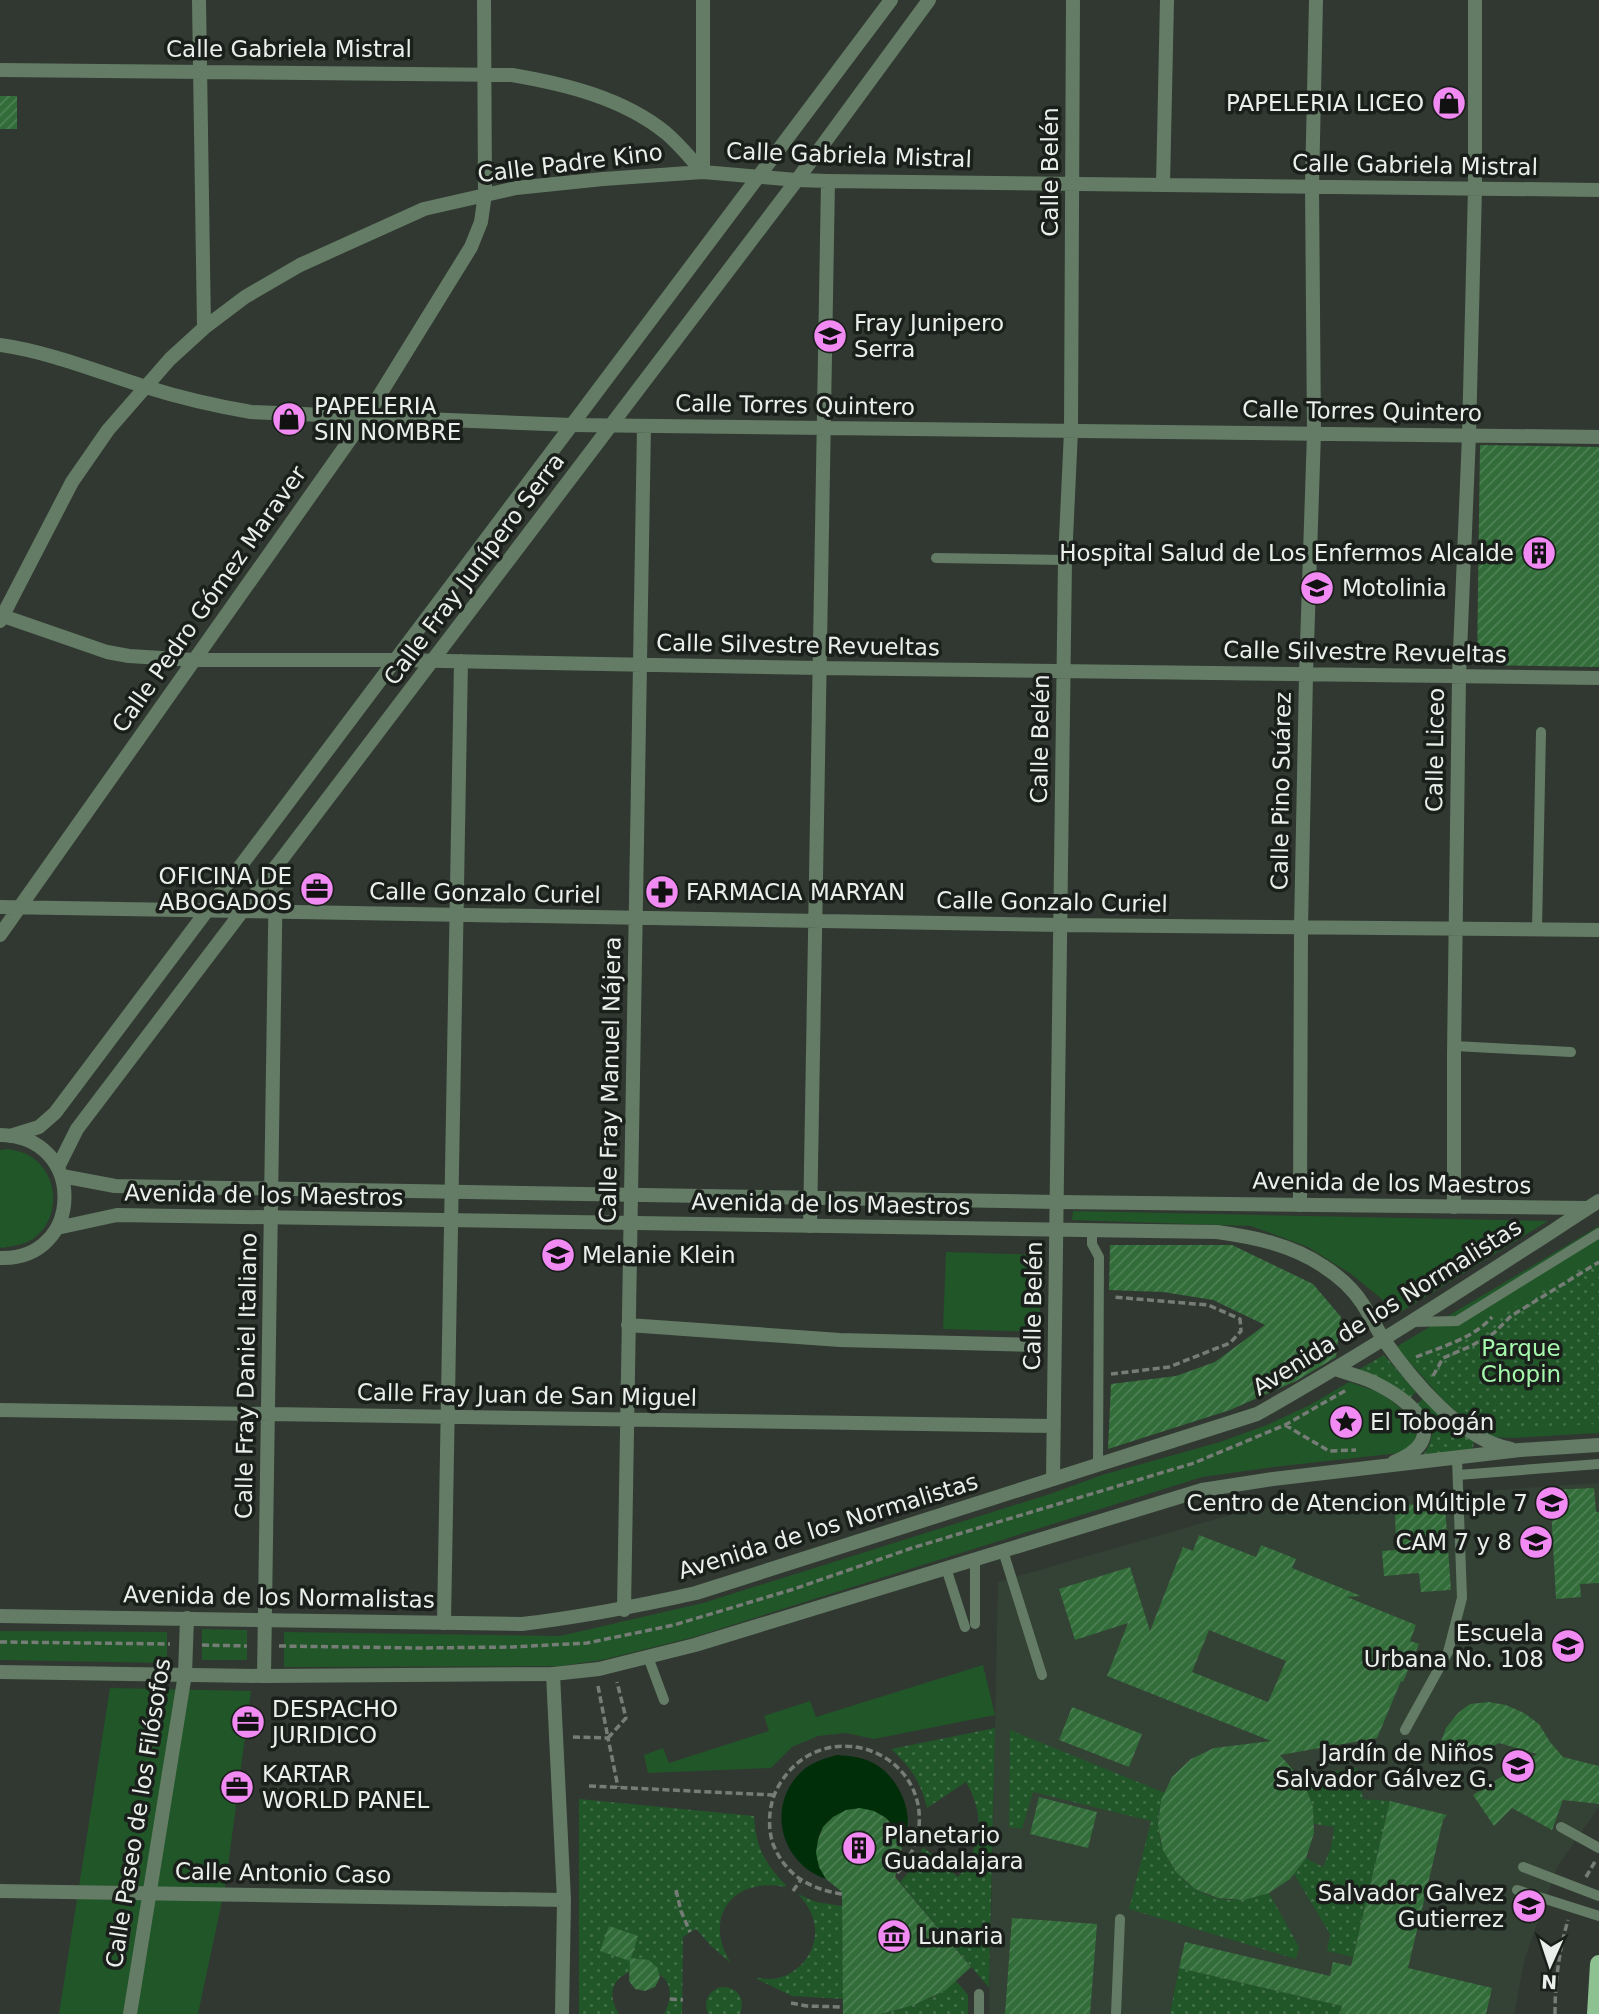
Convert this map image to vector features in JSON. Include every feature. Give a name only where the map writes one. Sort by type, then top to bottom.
[{"type":"main road","points":[[1596,2014],[1599,1965]]},
{"type":"street","points":[[199,0],[204,328]]},
{"type":"street","name":"Calle Pedro Gómez Maraver","points":[[0,935],[366,417],[471,247],[481,222],[485,194],[484,0]]},
{"type":"street","points":[[703,0],[703,172]]},
{"type":"street","name":"Calle Fray Junípero Serra","points":[[5,1135],[39,1127],[55,1113],[891,0]]},
{"type":"street","name":"Calle Fray Junípero Serra","points":[[60,1171],[77,1129],[797,180],[929,0]]},
{"type":"street","name":"Calle Belén","points":[[1053,1479],[1065,561],[1071,430],[1073,0]]},
{"type":"street","points":[[1163,185],[1167,0]]},
{"type":"street","name":"Calle Pino Suárez","points":[[1300,1205],[1301,928],[1314,433],[1312,187],[1316,0]]},
{"type":"street","name":"Calle Liceo","points":[[1454,1207],[1458,676],[1469,435],[1475,188],[1475,0]]},
{"type":"street","name":"Calle Gabriela Mistral","points":[[0,70],[512,75],[559,83],[612,102],[665,132],[703,172],[797,180],[1599,190]]},
{"type":"street","name":"Calle Padre Kino","points":[[1,619],[72,482],[108,430],[170,359],[204,328],[245,297],[300,265],[424,209],[485,194],[553,184],[703,172]]},
{"type":"street","points":[[810,1226],[828,181]]},
{"type":"street","name":"Calle Torres Quintero","points":[[0,345],[23,348],[216,407],[251,412],[572,425],[1599,437]]},
{"type":"street","name":"Calle Fray Manuel Nájera","points":[[624,1610],[644,426]]},
{"type":"street","name":"Calle Silvestre Revueltas","points":[[1,619],[107,652],[194,660],[394,660],[1599,678]]},
{"type":"street","points":[[444,1623],[461,662]]},
{"type":"street","name":"Calle Fray Daniel Italiano","points":[[264,1676],[276,866]]},
{"type":"street","name":"Calle Gonzalo Curiel","points":[[0,907],[1061,925],[1599,930]]},
{"type":"street","points":[[1,1259],[33,1251],[46,1242],[57,1228],[64,1212],[65,1194],[60,1171],[46,1151],[29,1140],[5,1135]]},
{"type":"street","name":"Avenida de los Maestros","points":[[60,1171],[115,1186],[1057,1202],[1454,1207],[1594,1205]]},
{"type":"street","name":"Avenida de los Normalistas","points":[[0,1616],[522,1623],[624,1610],[696,1593],[1257,1414],[1384,1339],[1594,1205]]},
{"type":"street","name":"Avenida de los Maestros","points":[[57,1228],[117,1215],[1217,1232],[1273,1243],[1323,1266],[1361,1301],[1384,1339],[1423,1388],[1464,1429],[1501,1447],[1520,1450]]},
{"type":"street","points":[[628,1325],[840,1340],[1037,1345]]},
{"type":"street","points":[[1335,1369],[1376,1383],[1406,1403],[1422,1421],[1423,1439],[1418,1448],[1409,1455],[1383,1466]]},
{"type":"street","name":"Calle Fray Juan de San Miguel","points":[[0,1410],[1054,1426]]},
{"type":"street","points":[[0,1672],[264,1676],[553,1674],[599,1669],[695,1645],[1202,1490],[1520,1450],[1599,1445]]},
{"type":"street","name":"Calle Paseo de los Filósofos","points":[[130,2014],[185,1674],[187,1618]]},
{"type":"street","points":[[553,1674],[564,1900],[562,2014]]},
{"type":"street","name":"Calle Antonio Caso","points":[[0,1891],[564,1900]]},
{"type":"lane","points":[[936,558],[1065,561]]},
{"type":"lane","points":[[1537,929],[1541,732]]},
{"type":"lane","points":[[1454,1046],[1571,1052]]},
{"type":"lane","points":[[1092,1231],[1092,1244],[1099,1256],[1098,1465]]},
{"type":"lane","points":[[1411,1322],[1457,1321],[1599,1233]]},
{"type":"lane","points":[[1405,1730],[1448,1652],[1462,1598],[1457,1459]]},
{"type":"lane","points":[[1458,1475],[1599,1464]]},
{"type":"lane","points":[[1003,1551],[1042,1675]]},
{"type":"lane","points":[[946,1568],[970,1625],[975,1559]]},
{"type":"lane","points":[[648,1657],[664,1700]]},
{"type":"lane","points":[[1561,1827],[1599,1848]]},
{"type":"lane","points":[[1523,1867],[1599,1896]]},
{"type":"lane","points":[[1517,1890],[1599,1916]]},
{"type":"lane","points":[[1116,2014],[1120,1919]]},
{"type":"lane","points":[[979,1994],[979,2014]]},
{"type":"path","points":[[1423,1388],[1429,1383],[1443,1358],[1494,1333],[1511,1316],[1599,1262]]},
{"type":"path","points":[[1098,1375],[1169,1367],[1230,1343],[1241,1331],[1240,1319],[1208,1305],[1099,1295]]},
{"type":"path","points":[[1285,1425],[1329,1451],[1364,1450]]},
{"type":"path","points":[[570,1737],[608,1738],[626,1718],[617,1682]]},
{"type":"path","points":[[598,1686],[618,1787]]},
{"type":"path","points":[[842,1894],[822,1891],[800,1881],[783,1863],[772,1842],[769,1818],[773,1794],[785,1774],[803,1757],[825,1748],[850,1745],[875,1751],[896,1765],[911,1786],[919,1810],[918,1835],[909,1859],[895,1876]]},
{"type":"path","points":[[589,1786],[773,1794]]},
{"type":"path","points":[[1580,1889],[1599,1855]]},
{"type":"path","points":[[793,1891],[800,1881]]},
{"type":"path","points":[[676,1890],[685,1924],[690,1932]]},
{"type":"path","points":[[1555,2014],[1555,1985],[1560,1947],[1572,1908]]},
{"type":"path","points":[[670,1999],[683,2000]]},
{"type":"path","points":[[791,2003],[843,2007]]},
{"type":"shaded area","points":[[1599,1483],[1599,1807],[1557,1867],[1525,1958],[1514,2014],[989,2014],[998,1582],[1261,1506]]},
{"type":"shaded area","points":[[837,1755],[866,1760],[883,1770],[898,1788],[907,1810],[908,1822],[901,1842],[891,1823],[878,1813],[847,1812],[835,1816],[826,1823],[818,1842],[820,1867],[826,1879],[811,1872],[789,1848],[781,1819],[789,1788],[799,1774],[812,1764]]},
{"type":"green space","points":[[0,1150],[24,1153],[44,1169],[53,1193],[53,1206],[43,1230],[33,1239],[2,1248]]},
{"type":"green space","points":[[1073,1211],[1548,1221],[1399,1313],[1351,1274],[1308,1247],[1251,1226],[1072,1220]]},
{"type":"green space","name":"Parque Chopin","points":[[1599,1226],[1599,1433],[1513,1438],[1494,1437],[1475,1428],[1444,1401],[1396,1347]]},
{"type":"green space","points":[[946,1252],[1042,1255],[1039,1332],[943,1329]]},
{"type":"green space","name":"Parque Chopin","points":[[1599,1257],[1599,1424],[1494,1429],[1457,1406],[1414,1360],[1470,1338],[1500,1316]]},
{"type":"green space","points":[[1384,1355],[1416,1392],[1410,1398],[1358,1370]]},
{"type":"green space","points":[[1349,1382],[1381,1393],[1412,1417],[1417,1429],[1415,1443],[1399,1453],[1202,1477],[694,1637],[602,1660],[560,1666],[284,1667],[284,1632],[560,1636],[703,1603],[1053,1493],[1102,1475],[1220,1442],[1267,1425],[1310,1405]]},
{"type":"green space","points":[[1424,1398],[1446,1422],[1474,1442],[1472,1451],[1424,1454],[1432,1433],[1426,1416],[1417,1404]]},
{"type":"green space","points":[[202,1629],[247,1630],[247,1660],[202,1660]]},
{"type":"green space","points":[[0,1631],[167,1632],[167,1663],[0,1660]]},
{"type":"green space","points":[[983,1665],[995,1715],[874,1739],[846,1733],[818,1736],[792,1747],[771,1768],[648,1773],[644,1755],[663,1748],[669,1763],[769,1731],[764,1716],[810,1701],[816,1717]]},
{"type":"green space","points":[[110,1688],[251,1691],[226,1882],[198,2014],[59,2014]]},
{"type":"green space","points":[[995,1728],[989,1988],[900,1882],[913,1867],[923,1847],[958,1877],[972,1854],[978,1831],[972,1795],[966,1782],[927,1808],[914,1775],[891,1749]]},
{"type":"green space","points":[[1010,1730],[1165,1793],[1159,1809],[1158,1826],[1161,1843],[1177,1873],[1189,1885],[1220,1899],[1239,1900],[1269,1893],[1299,1947],[1296,1959],[1129,1909],[1151,1821],[1033,1792],[1022,1829],[1009,1827]]},
{"type":"green space","points":[[1357,1768],[1363,1799],[1390,1801],[1353,1957],[1327,1951],[1330,1934],[1294,1874],[1306,1858],[1323,1867],[1331,1848],[1334,1827],[1314,1824],[1313,1807],[1304,1783],[1323,1773]]},
{"type":"green space","points":[[579,1799],[754,1816],[762,1854],[786,1885],[751,1888],[737,1894],[728,1904],[722,1916],[720,1931],[731,1963],[696,1929],[683,1937],[682,2014],[664,2014],[670,1994],[666,1980],[655,1972],[641,1970],[627,1973],[616,1982],[612,1996],[619,2014],[579,2014]]},
{"type":"green space","points":[[798,1894],[816,1902],[842,1906],[843,1999],[792,1996],[755,1978],[772,1979],[792,1972],[807,1958],[812,1949],[815,1929],[813,1918]]},
{"type":"green space","points":[[1179,1968],[1342,2006],[1340,2014],[1170,2014]]},
{"type":"green space","points":[[956,1981],[968,1995],[968,2014],[881,2014],[930,1998]]},
{"type":"green space","points":[[720,1987],[739,1994],[742,2003],[740,2014],[708,2014],[708,1998]]},
{"type":"building","points":[[0,96],[17,96],[17,129],[0,129]]},
{"type":"building","name":"Hospital Salud de Los Enfermos Alcalde","points":[[1480,445],[1599,447],[1599,667],[1477,665]]},
{"type":"building","points":[[1110,1245],[1232,1245],[1313,1284],[1341,1317],[1336,1357],[1296,1381],[1230,1410],[1108,1449],[1111,1384],[1176,1376],[1215,1362],[1265,1325],[1213,1300],[1163,1292],[1109,1290]]},
{"type":"building","points":[[1594,1488],[1596,1512],[1599,1512],[1599,1583],[1580,1584],[1581,1597],[1556,1599],[1550,1490]]},
{"type":"building","points":[[1432,1503],[1433,1507],[1445,1506],[1451,1590],[1421,1592],[1419,1573],[1384,1576],[1382,1551],[1396,1550],[1395,1509]]},
{"type":"building","points":[[1199,1535],[1256,1557],[1261,1545],[1296,1559],[1292,1568],[1361,1596],[1347,1597],[1416,1625],[1410,1641],[1419,1644],[1377,1738],[1280,1755],[1304,1783],[1313,1807],[1314,1833],[1306,1858],[1290,1879],[1269,1893],[1244,1900],[1218,1898],[1195,1889],[1176,1872],[1163,1850],[1158,1825],[1161,1800],[1172,1777],[1191,1759],[1214,1748],[1271,1741],[1107,1676],[1128,1623],[1075,1640],[1059,1589],[1130,1567],[1150,1631],[1183,1547],[1193,1551]],"holes":[[[1209,1630],[1286,1661],[1268,1702],[1192,1672]]]},
{"type":"building","points":[[1489,1702],[1506,1705],[1539,1724],[1563,1757],[1599,1766],[1599,1804],[1563,1800],[1552,1830],[1512,1808],[1494,1826],[1473,1795],[1537,1754],[1499,1743],[1488,1749],[1481,1759],[1439,1747],[1446,1728],[1458,1713],[1470,1704]]},
{"type":"building","points":[[1072,1707],[1142,1734],[1129,1767],[1059,1740]]},
{"type":"building","points":[[1039,1797],[1097,1812],[1088,1848],[1030,1834]]},
{"type":"building","points":[[1390,1801],[1447,1815],[1443,1820],[1408,1968],[1492,1988],[1486,2014],[1340,2014],[1342,2006],[1179,1968],[1185,1942],[1330,1976],[1333,1962],[1351,1966]]},
{"type":"building","name":"Lunaria","points":[[860,1808],[874,1811],[886,1818],[895,1828],[901,1842],[902,1856],[895,1877],[971,1967],[946,1990],[914,2005],[881,2014],[843,2014],[842,1892],[826,1879],[819,1867],[816,1853],[823,1827],[846,1810]]},
{"type":"building","points":[[1012,1918],[1097,1924],[1090,2014],[1005,2014]]},
{"type":"building","points":[[609,1926],[638,1936],[631,1958],[649,1960],[657,1967],[660,1977],[655,1987],[645,1991],[635,1989],[629,1981],[630,1961],[600,1951]]},
{"type":"place","name":"PAPELERIA LICEO","points":[[1449,103]]},
{"type":"place","name":"Fray Junipero Serra","points":[[830,336]]},
{"type":"place","name":"PAPELERIA SIN NOMBRE","points":[[289,419]]},
{"type":"place","name":"Hospital Salud de Los Enfermos Alcalde","points":[[1539,553]]},
{"type":"place","name":"Motolinia","points":[[1317,588]]},
{"type":"place","name":"OFICINA DE ABOGADOS","points":[[317,889]]},
{"type":"place","name":"FARMACIA MARYAN","points":[[662,892]]},
{"type":"place","name":"Melanie Klein","points":[[558,1255]]},
{"type":"place","name":"El Tobogán","points":[[1346,1422]]},
{"type":"place","name":"Centro de Atencion Múltiple 7","points":[[1552,1503]]},
{"type":"place","name":"CAM 7 y 8","points":[[1536,1542]]},
{"type":"place","name":"Escuela Urbana No. 108","points":[[1568,1646]]},
{"type":"place","name":"DESPACHO JURIDICO","points":[[248,1722]]},
{"type":"place","name":"Jardín de Niños Salvador Gálvez G.","points":[[1518,1766]]},
{"type":"place","name":"KARTAR WORLD PANEL","points":[[237,1787]]},
{"type":"place","name":"Planetario Guadalajara","points":[[859,1848]]},
{"type":"place","name":"Salvador Galvez Gutierrez","points":[[1529,1906]]},
{"type":"place","name":"Lunaria","points":[[894,1936]]}]
